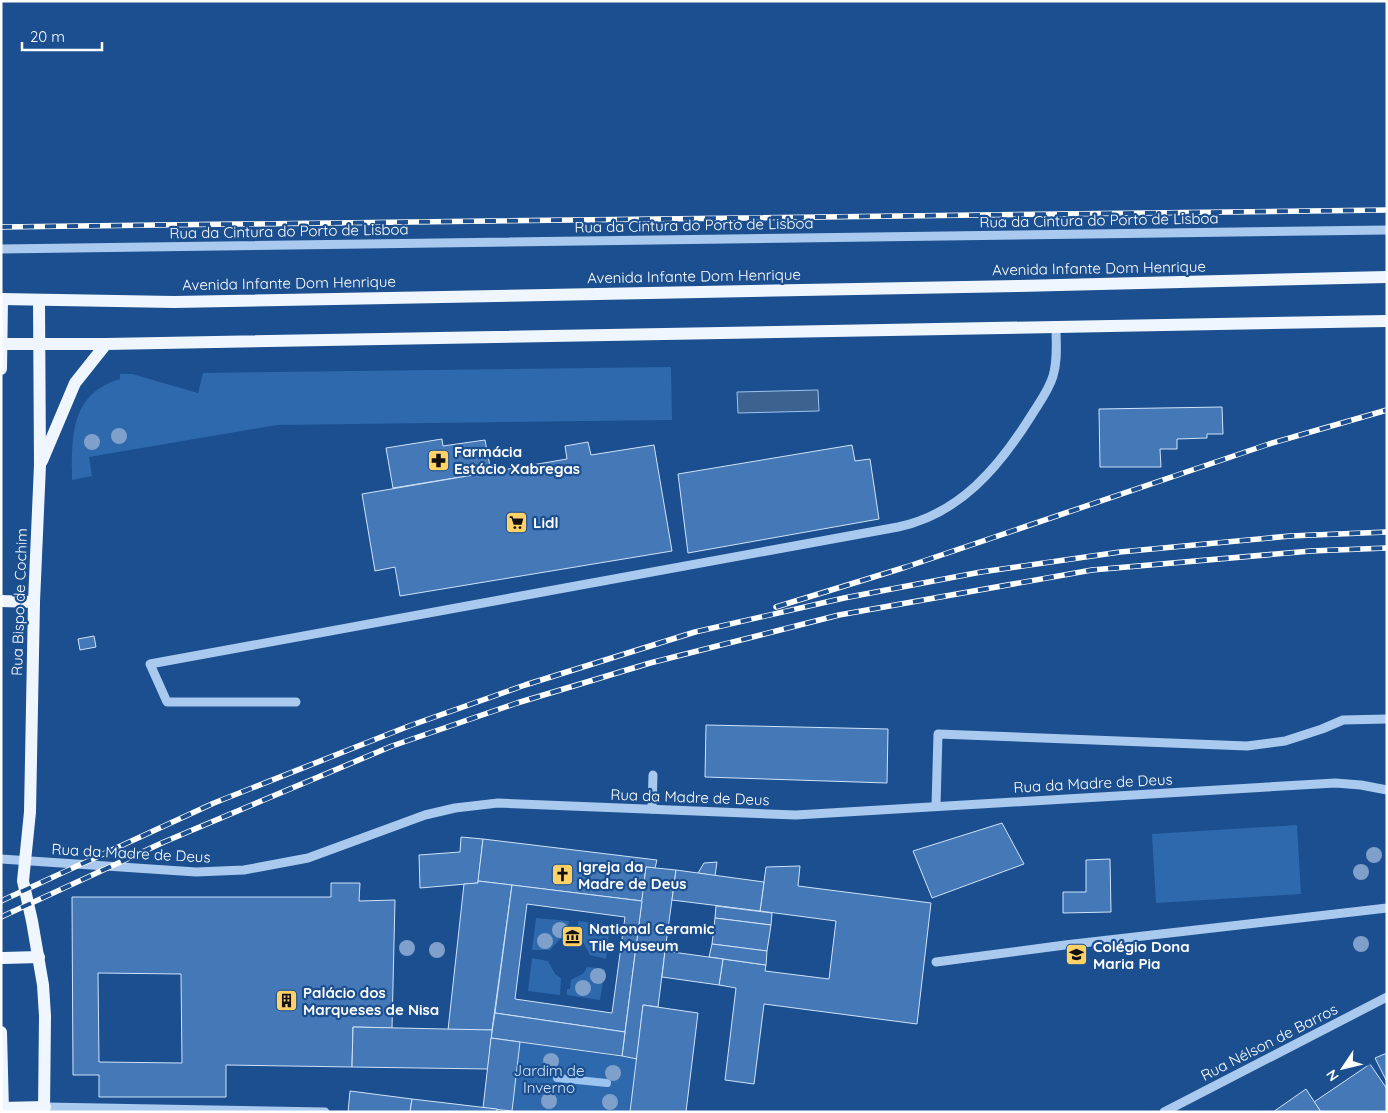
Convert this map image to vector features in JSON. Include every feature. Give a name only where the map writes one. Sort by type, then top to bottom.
[{"type":"main road","name":"Avenida Infante Dom Henrique","points":[[2,299],[174,302],[1387,277]]},
{"type":"main road","points":[[1,369],[2,299]]},
{"type":"main road","name":"Rua Bispo de Cochim","points":[[39,300],[40,465],[34,602],[30,812],[23,881],[39,957],[45,1016],[44,1109]]},
{"type":"main road","points":[[1,344],[106,344],[1387,321]]},
{"type":"main road","points":[[40,465],[75,383],[106,344]]},
{"type":"main road","points":[[1,601],[34,602]]},
{"type":"main road","points":[[2,959],[39,957]]},
{"type":"main road","points":[[1,1032],[3,1110],[44,1109]]},
{"type":"street","name":"Rua da Cintura do Porto de Lisboa","points":[[1,249],[1387,230]]},
{"type":"street","points":[[296,702],[167,702],[150,664],[898,527],[927,518],[951,507],[976,486],[1002,457],[1020,432],[1053,377],[1056,363],[1056,327]]},
{"type":"street","points":[[936,806],[938,734],[1247,746],[1285,741],[1322,730],[1343,720],[1387,719]]},
{"type":"street","points":[[652,809],[653,775]]},
{"type":"street","name":"Rua da Madre de Deus","points":[[1,859],[196,872],[244,870],[308,858],[425,815],[469,806],[498,803],[796,815],[1335,783],[1361,784],[1387,790]]},
{"type":"street","points":[[936,962],[1387,908]]},
{"type":"street","name":"Rua Nélson de Barros","points":[[1164,1112],[1387,997]]},
{"type":"street","points":[[44,1109],[325,1112]]},
{"type":"green space","points":[[671,367],[672,420],[277,425],[89,457],[92,476],[72,480],[72,448],[77,419],[91,395],[104,386],[120,379],[120,374],[132,374],[198,393],[203,373]]},
{"type":"green space","points":[[1297,825],[1301,894],[1156,903],[1152,834]]},
{"type":"green space","points":[[536,918],[569,921],[566,937],[559,940],[550,950],[532,950]]},
{"type":"green space","points":[[578,921],[610,925],[606,959],[590,955],[583,942],[578,939]]},
{"type":"green space","points":[[532,958],[548,961],[555,974],[561,978],[560,995],[528,991]]},
{"type":"green space","points":[[587,967],[605,969],[600,1000],[567,995],[567,989],[570,989],[571,980],[584,973]]},
{"type":"green space","name":"Jardim de Inverno","points":[[520,1042],[637,1059],[630,1112],[512,1111]]},
{"type":"shaded area","points":[[818,390],[819,411],[738,413],[737,392]]},
{"type":"building","points":[[1222,407],[1223,434],[1207,434],[1207,438],[1177,439],[1177,449],[1160,449],[1161,467],[1100,467],[1099,409]]},
{"type":"building","name":"Farmácia Estácio Xabregas","points":[[442,439],[443,446],[485,440],[491,472],[393,488],[386,448]]},
{"type":"building","name":"Lidl","points":[[588,442],[591,455],[654,445],[672,551],[400,596],[395,567],[375,571],[362,494],[567,459],[565,446]]},
{"type":"building","points":[[852,445],[855,461],[870,459],[879,519],[688,553],[678,474]]},
{"type":"building","points":[[94,636],[96,647],[80,650],[78,639]]},
{"type":"building","points":[[706,725],[888,729],[887,783],[705,777]]},
{"type":"building","points":[[1002,823],[1024,864],[932,898],[913,851]]},
{"type":"building","points":[[461,837],[483,839],[478,883],[420,888],[419,855],[460,852]]},
{"type":"building","name":"Igreja da Madre de Deus","points":[[483,839],[657,860],[655,868],[646,867],[642,901],[478,881]]},
{"type":"building","points":[[1110,859],[1111,912],[1063,913],[1063,892],[1086,892],[1086,860]]},
{"type":"building","points":[[717,862],[715,876],[698,873],[704,863]]},
{"type":"building","points":[[800,866],[798,886],[931,903],[917,1024],[764,1004],[754,1084],[725,1080],[736,988],[719,985],[723,959],[766,965],[765,971],[829,979],[836,921],[760,911],[766,867]]},
{"type":"building","points":[[646,867],[676,870],[665,951],[636,947]]},
{"type":"building","points":[[676,870],[764,882],[760,911],[672,900]]},
{"type":"building","points":[[478,881],[512,885],[492,1030],[448,1030],[464,884],[478,883]]},
{"type":"building","name":"Palácio dos Marqueses de Nisa","points":[[331,883],[360,883],[359,901],[395,900],[392,1028],[353,1027],[352,1067],[226,1065],[226,1097],[99,1097],[99,1075],[73,1075],[72,897],[331,897]],"holes":[[[98,973],[181,974],[182,1063],[99,1062]]]},
{"type":"building","points":[[512,885],[642,901],[625,1032],[495,1013]],"holes":[[[527,904],[625,917],[612,1013],[515,999]]]},
{"type":"building","points":[[716,906],[772,913],[771,925],[715,918]]},
{"type":"building","points":[[715,918],[771,925],[767,951],[712,944]]},
{"type":"building","points":[[712,944],[767,951],[766,965],[709,957]]},
{"type":"building","points":[[636,947],[665,951],[658,1007],[643,1005],[637,1059],[622,1056]]},
{"type":"building","points":[[665,951],[723,959],[719,985],[662,977]]},
{"type":"building","points":[[643,1005],[698,1013],[686,1112],[630,1112]]},
{"type":"building","points":[[495,1013],[625,1032],[622,1056],[491,1038]]},
{"type":"building","points":[[353,1027],[492,1030],[488,1069],[352,1067]]},
{"type":"building","points":[[491,1038],[520,1042],[512,1111],[483,1108]]},
{"type":"building","points":[[1387,1053],[1387,1082],[1375,1058]]},
{"type":"building","points":[[1370,1064],[1387,1089],[1387,1112],[1321,1112],[1314,1102]]},
{"type":"building","points":[[1306,1089],[1321,1112],[1273,1112]]},
{"type":"building","points":[[350,1091],[412,1099],[410,1112],[348,1112]]},
{"type":"building","points":[[412,1099],[497,1109],[497,1112],[410,1112]]},
{"type":"waterway","points":[[557,1078],[607,1083]]},
{"type":"railway","points":[[1,227],[1387,210]]},
{"type":"railway","points":[[776,607],[906,567],[1269,444],[1387,410]]},
{"type":"railway","points":[[1,901],[214,803],[409,726],[525,685],[695,632],[844,598],[981,572],[1120,552],[1290,536],[1387,532]]},
{"type":"railway","points":[[1,917],[164,842],[392,746],[517,703],[650,663],[839,615],[1092,570],[1311,551],[1387,548]]},
{"type":"place","name":"Farmácia Estácio Xabregas","points":[[438,460]]},
{"type":"place","name":"Lidl","points":[[517,522]]},
{"type":"place","name":"Igreja da Madre de Deus","points":[[562,875]]},
{"type":"place","name":"National Ceramic Tile Museum","points":[[573,937]]},
{"type":"place","name":"Colégio Dona Maria Pia","points":[[1077,955]]},
{"type":"place","name":"Palácio dos Marqueses de Nisa","points":[[287,1001]]}]
